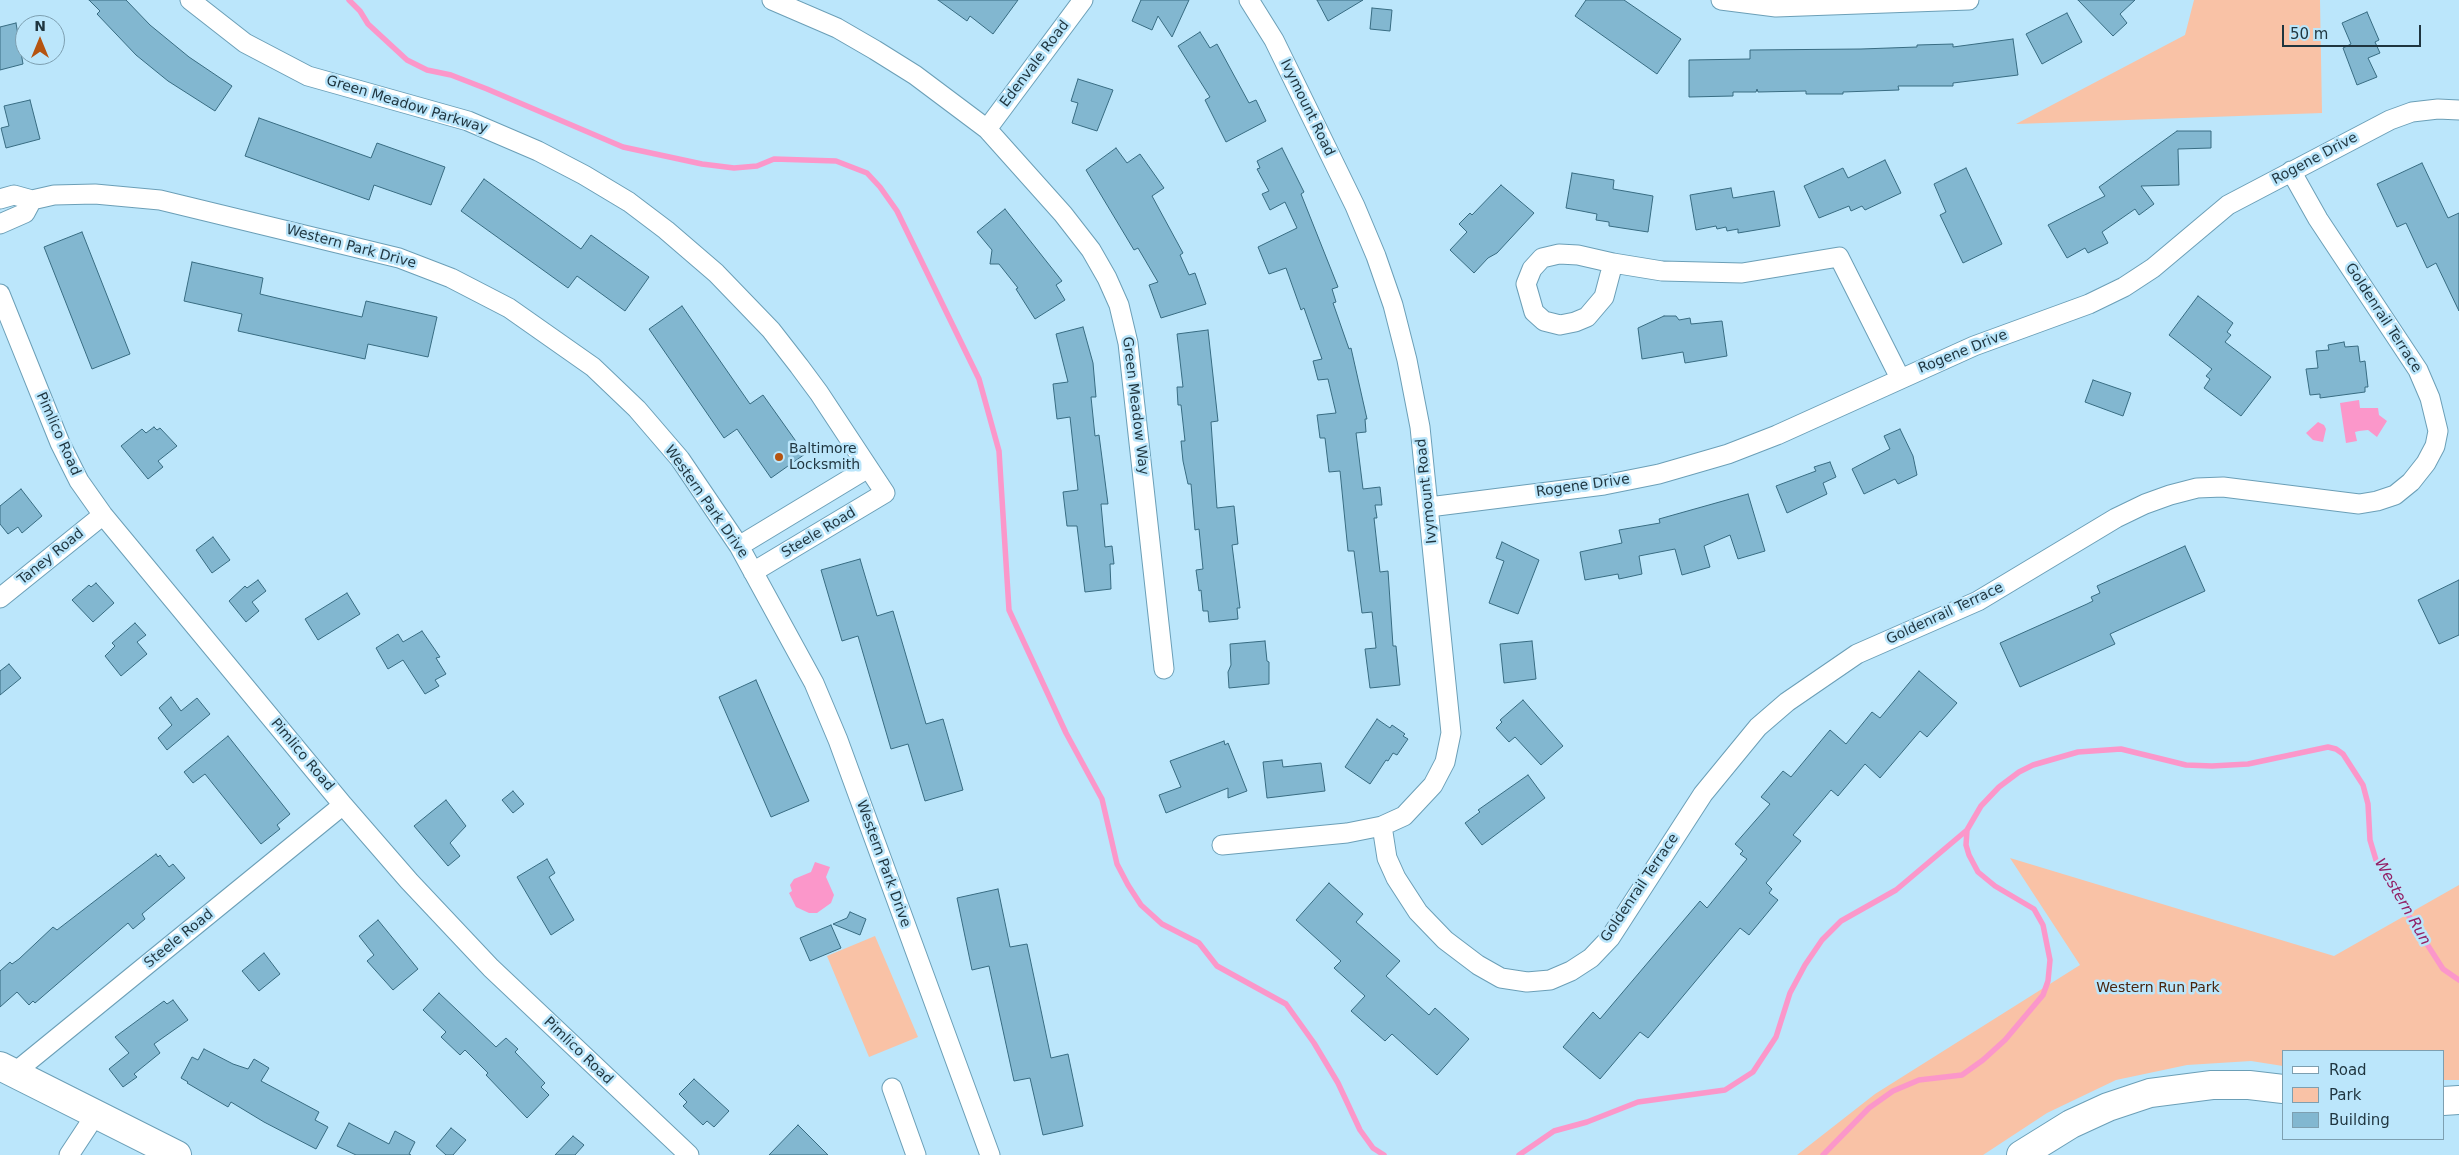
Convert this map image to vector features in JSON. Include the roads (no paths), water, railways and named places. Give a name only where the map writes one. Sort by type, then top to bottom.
[{"type":"main road","points":[[7,1069],[177,1155]]},
{"type":"main road","points":[[2021,1155],[2071,1124],[2108,1107],[2150,1093],[2212,1085],[2249,1085],[2282,1089]]},
{"type":"main road","points":[[2444,1101],[2459,1100]]},
{"type":"street","name":"Green Meadow Parkway","points":[[190,0],[245,44],[284,64],[345,88],[428,109],[501,134],[584,175],[628,202],[687,247],[716,273],[771,330],[819,393],[885,493]]},
{"type":"street","points":[[772,0],[837,28],[875,50],[915,75],[987,129]]},
{"type":"street","name":"Edenvale Road","points":[[987,129],[1083,0]]},
{"type":"street","name":"Ivymount Road","points":[[1222,845],[1347,833],[1382,826],[1404,816],[1433,785],[1445,762],[1451,734],[1420,427],[1407,360],[1376,256],[1355,206],[1274,40],[1249,0]]},
{"type":"street","points":[[1721,0],[1776,7],[1969,0]]},
{"type":"street","name":"Rogene Drive","points":[[1429,507],[1604,485],[1659,474],[1728,454],[1777,435],[1974,346],[2089,304],[2124,287],[2153,268],[2228,205],[2390,120],[2412,112],[2459,110]]},
{"type":"street","name":"Green Meadow Way","points":[[987,129],[1063,214],[1091,250],[1107,278],[1119,305],[1128,343],[1133,378],[1164,669]]},
{"type":"street","name":"Goldenrail Terrace","points":[[1382,826],[1387,858],[1396,878],[1418,912],[1444,940],[1478,966],[1501,978],[1527,982],[1550,980],[1572,971],[1591,958],[1610,938],[1703,794],[1758,727],[1787,702],[1857,654],[1978,601],[2116,518],[2145,504],[2170,495],[2197,488],[2223,487],[2359,504],[2395,495],[2411,482],[2426,464],[2435,446],[2438,431],[2430,398],[2418,370],[2318,219],[2291,171]]},
{"type":"street","name":"Western Park Drive","points":[[0,199],[14,195],[32,200],[54,195],[95,194],[160,200],[399,258],[451,278],[509,308],[593,366],[637,409],[680,459],[739,546],[814,684],[838,740],[990,1155]]},
{"type":"street","points":[[0,224],[26,213],[32,200]]},
{"type":"street","points":[[1613,263],[1604,297],[1586,318],[1560,325],[1544,321],[1534,312],[1526,284],[1532,269],[1542,258],[1559,254],[1578,254],[1613,263],[1662,271],[1742,273],[1839,257],[1900,378]]},
{"type":"street","name":"Pimlico Road","points":[[0,294],[60,443],[79,481],[103,515],[343,805],[409,881],[491,968],[689,1155]]},
{"type":"street","points":[[739,546],[868,468]]},
{"type":"street","name":"Steele Road","points":[[753,572],[885,493]]},
{"type":"street","name":"Taney Road","points":[[0,598],[103,515]]},
{"type":"street","name":"Steele Road","points":[[7,1069],[343,805]]},
{"type":"street","points":[[892,1088],[916,1155]]},
{"type":"street","points":[[69,1155],[96,1114]]},
{"type":"waterway","points":[[349,0],[360,11],[368,24],[407,60],[427,70],[451,75],[487,89],[623,147],[702,164],[734,168],[757,166],[774,159],[836,161],[867,173],[880,187],[897,211],[979,379],[999,451],[1009,610],[1066,733],[1102,799],[1117,864],[1141,905],[1162,924],[1199,943],[1217,966],[1286,1004],[1314,1043],[1338,1083],[1360,1130],[1373,1148],[1384,1155]]},
{"type":"waterway","name":"Western Run","points":[[1823,1155],[1869,1108],[1893,1091],[1919,1080],[1962,1075],[1983,1060],[2005,1040],[2043,995],[2048,981],[2050,960],[2043,925],[2034,909],[1995,886],[1978,872],[1966,845],[1967,830],[1981,806],[1999,787],[2019,772],[2033,765],[2078,752],[2121,749],[2186,765],[2212,766],[2248,764],[2328,747],[2336,749],[2343,754],[2363,785],[2368,804],[2370,840],[2376,860],[2389,885],[2443,969],[2459,980]]},
{"type":"waterway","points":[[1519,1155],[1554,1131],[1587,1122],[1638,1102],[1725,1090],[1753,1072],[1776,1037],[1790,993],[1805,965],[1822,940],[1841,921],[1896,890],[1967,830]]},
{"type":"place","name":"Baltimore Locksmith","points":[[779,457]]},
{"type":"park label","name":"Western Run Park","points":[[2158,988]]}]
